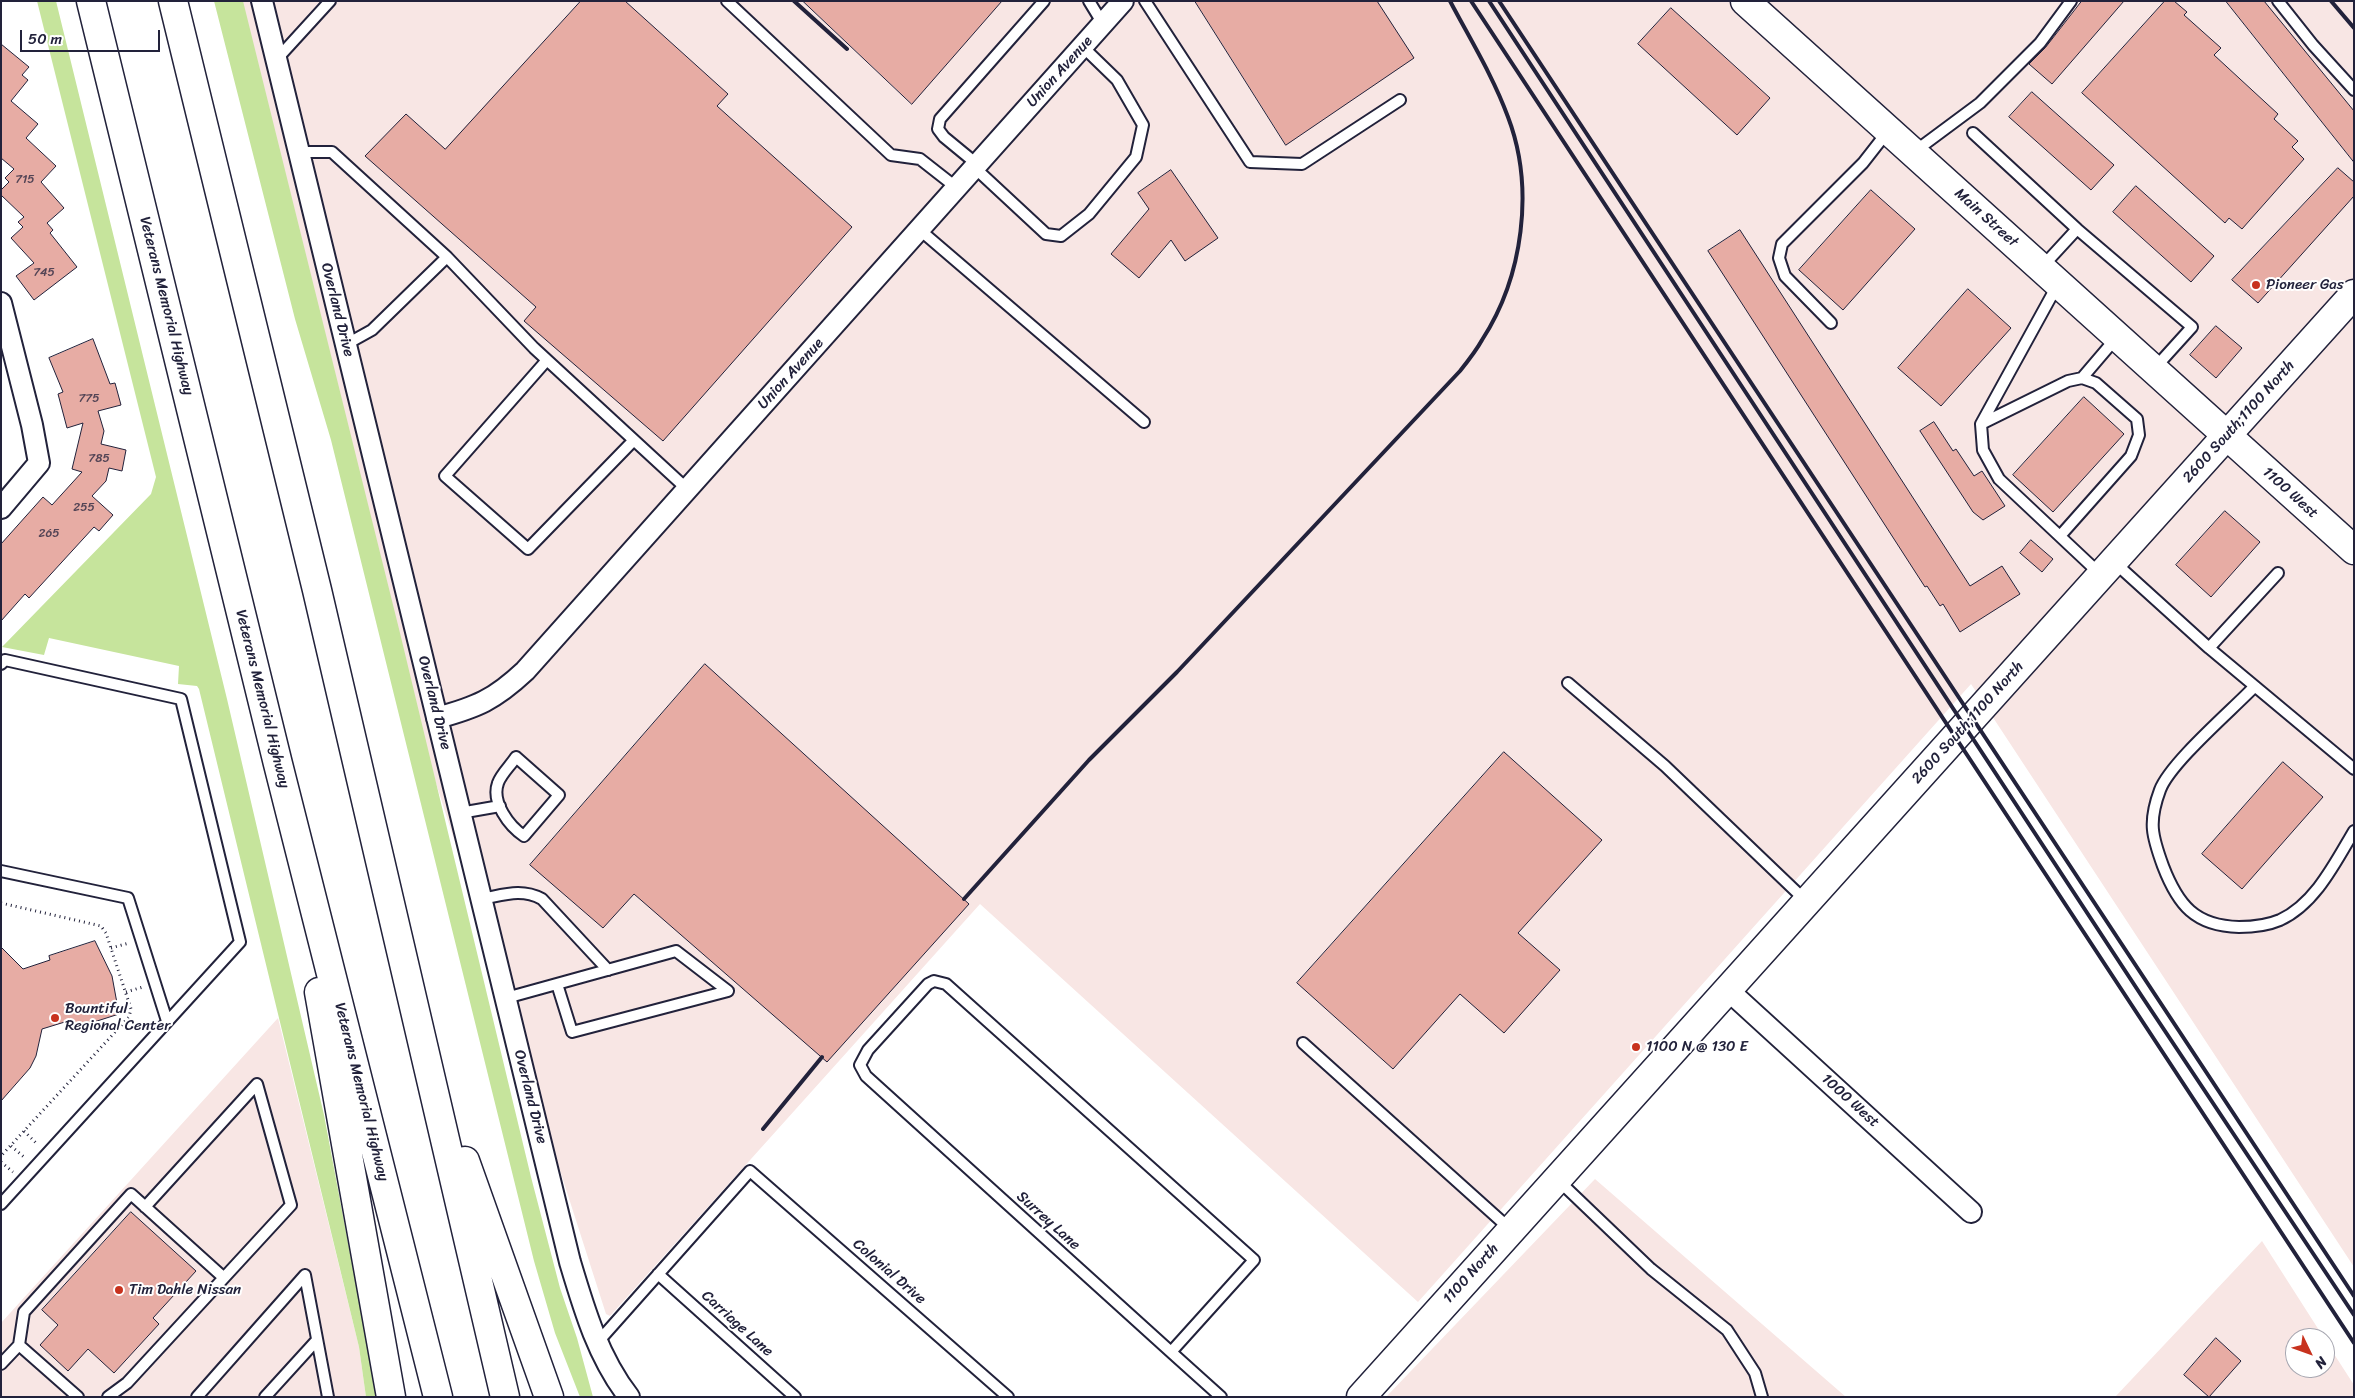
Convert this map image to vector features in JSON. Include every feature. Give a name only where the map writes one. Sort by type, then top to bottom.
[{"type":"main road","name":"Veterans Memorial Highway","points":[[91,1],[278,764],[438,1397]]},
{"type":"main road","points":[[173,1],[317,590],[505,1397]]},
{"type":"main road","name":"Main Street","points":[[1745,1],[2227,436]]},
{"type":"main road","name":"2600 South;1100 North","points":[[1582,1152],[2354,294]]},
{"type":"main road","name":"1100 West","points":[[2227,436],[2354,550]]},
{"type":"main road","points":[[278,764],[391,1397]]},
{"type":"main road","points":[[427,1064],[458,1140],[549,1397]]},
{"type":"main road","name":"1100 North","points":[[1361,1397],[1582,1152]]},
{"type":"street","name":"Overland Drive","points":[[262,1],[278,59],[345,344],[570,1262],[597,1343],[610,1369],[628,1397]]},
{"type":"street","name":"Union Avenue","points":[[437,718],[471,709],[490,700],[507,688],[525,671],[1122,2]]},
{"type":"street","points":[[1,508],[39,463],[32,424],[3,314]]},
{"type":"street","name":"1000 West","points":[[1728,990],[1972,1212]]},
{"type":"lane","points":[[278,59],[330,1]]},
{"type":"lane","points":[[727,1],[892,154],[920,159],[957,188]]},
{"type":"lane","points":[[1044,1],[940,119],[938,128],[944,137],[1046,234],[1062,236],[1089,214],[1136,157],[1143,125],[1117,80],[1083,47]]},
{"type":"lane","points":[[1089,1],[1103,24]]},
{"type":"lane","points":[[1145,1],[1250,162],[1302,164],[1400,100]]},
{"type":"lane","points":[[1913,153],[1980,103],[2040,43],[2071,1]]},
{"type":"lane","points":[[2278,1],[2313,45],[2354,90]]},
{"type":"lane","points":[[1831,323],[1785,276],[1779,258],[1782,244],[1863,163],[1888,131]]},
{"type":"lane","points":[[1974,133],[2077,229],[2192,327],[2154,369]]},
{"type":"lane","points":[[299,152],[332,152],[447,257],[547,360],[688,489]]},
{"type":"lane","points":[[2077,229],[2050,276],[1981,424],[1983,450],[1999,479],[2060,536],[2107,568],[2209,648],[2354,769]]},
{"type":"lane","points":[[920,230],[1144,422]]},
{"type":"lane","points":[[345,344],[372,330],[447,257]]},
{"type":"lane","points":[[2082,378],[2117,337]]},
{"type":"lane","points":[[547,360],[445,476],[528,549],[634,440]]},
{"type":"lane","points":[[1981,424],[2068,381],[2082,378],[2096,382],[2136,419],[2139,435],[2131,456],[2060,536]]},
{"type":"lane","points":[[2209,648],[2278,573]]},
{"type":"lane","points":[[1,664],[5,660],[181,699],[240,942],[1,1204]]},
{"type":"lane","points":[[1568,683],[1665,766],[1806,902]]},
{"type":"lane","points":[[2254,687],[2179,762],[2160,788],[2152,816],[2153,838],[2171,887],[2186,908],[2201,920],[2221,926],[2256,927],[2280,920],[2308,899],[2325,880],[2354,831]]},
{"type":"lane","points":[[516,757],[559,795],[524,836],[508,824],[500,806],[498,783],[516,757]]},
{"type":"lane","points":[[460,812],[500,806]]},
{"type":"lane","points":[[1,871],[128,898],[167,1022]]},
{"type":"lane","points":[[481,899],[520,892],[530,893],[542,900],[608,970]]},
{"type":"lane","points":[[506,998],[676,951],[728,992],[572,1032],[557,984]]},
{"type":"lane","name":"Surrey Lane","points":[[1171,1352],[1254,1260],[946,984],[934,981],[922,989],[868,1050],[860,1065],[866,1076],[1220,1397]]},
{"type":"lane","points":[[1303,1043],[1511,1230]]},
{"type":"lane","points":[[108,1397],[127,1383],[291,1205],[257,1084],[146,1207]]},
{"type":"lane","name":"Colonial Drive","points":[[658,1274],[750,1171],[1008,1397]]},
{"type":"lane","points":[[1557,1179],[1652,1269],[1727,1330],[1755,1373],[1762,1397]]},
{"type":"lane","points":[[1,1364],[19,1345],[24,1312],[131,1194],[223,1277]]},
{"type":"lane","points":[[597,1343],[658,1274]]},
{"type":"lane","name":"Carriage Lane","points":[[658,1274],[796,1397]]},
{"type":"lane","points":[[197,1397],[305,1275],[328,1397]]},
{"type":"lane","points":[[265,1397],[316,1341]]},
{"type":"lane","points":[[19,1345],[78,1397]]},
{"type":"path","points":[[1,903],[101,926],[106,932],[131,1009],[129,1017],[1,1156]]},
{"type":"shaded area","points":[[228,1],[2354,1],[2354,1267],[1971,684],[1418,1302],[980,904],[610,1316],[606,1314],[385,624]]},
{"type":"shaded area","points":[[278,1018],[359,1347],[366,1397],[1,1397],[1,1323]]},
{"type":"shaded area","points":[[1595,1179],[1846,1397],[1386,1397]]},
{"type":"shaded area","points":[[2262,1241],[2318,1328],[2285,1328],[2285,1378],[2335,1378],[2335,1356],[2354,1385],[2354,1397],[2115,1397]]},
{"type":"green space","points":[[37,1],[56,1],[227,699],[324,1115],[377,1397],[366,1397],[359,1347],[199,689],[197,686],[178,684],[179,666],[49,638],[44,655],[2,647],[151,494],[156,477]]},
{"type":"green space","points":[[214,1],[243,1],[400,633],[531,1177],[560,1288],[577,1338],[593,1397],[580,1397],[555,1333],[534,1261],[331,440],[295,319]]},
{"type":"building","points":[[581,1],[625,1],[728,94],[717,106],[852,227],[663,441],[524,321],[536,307],[365,156],[406,114],[445,149]]},
{"type":"building","points":[[803,1],[1002,1],[912,104]]},
{"type":"building","points":[[1195,1],[1377,1],[1414,58],[1286,145]]},
{"type":"building","points":[[2082,1],[2124,1],[2052,84],[2029,64],[2045,48]]},
{"type":"building","points":[[2165,1],[2174,1],[2187,12],[2184,15],[2221,48],[2214,55],[2278,114],[2274,119],[2298,141],[2292,147],[2304,159],[2242,229],[2229,218],[2225,223],[2082,93]]},
{"type":"building","points":[[2226,1],[2264,1],[2354,111],[2354,162]]},
{"type":"building","points":[[1671,8],[1770,98],[1737,135],[1638,44]]},
{"type":"building","points":[[1,44],[29,67],[22,75],[28,80],[11,101],[38,124],[26,138],[56,166],[41,182],[64,208],[47,223],[53,230],[50,233],[77,267],[34,300],[16,276],[34,263],[11,238],[23,227],[18,222],[24,217],[1,195],[1,190],[9,182],[5,178],[14,169],[1,158]]},
{"type":"building","points":[[2032,92],[2114,165],[2091,190],[2009,117]]},
{"type":"building","points":[[2338,168],[2354,182],[2354,196],[2258,303],[2232,280]]},
{"type":"building","points":[[1171,170],[1218,238],[1185,261],[1171,240],[1139,278],[1111,254],[1149,209],[1138,193]]},
{"type":"building","points":[[2136,186],[2214,256],[2191,282],[2113,212]]},
{"type":"building","points":[[1871,190],[1915,229],[1843,310],[1799,270]]},
{"type":"building","points":[[1740,230],[1970,586],[2002,566],[2020,594],[1960,632],[1943,604],[1940,606],[1927,586],[1925,587],[1708,251]]},
{"type":"building","points":[[1968,289],[2011,328],[1941,406],[1898,368]]},
{"type":"building","points":[[2216,326],[2242,348],[2216,378],[2190,355]]},
{"type":"building","points":[[93,339],[110,384],[115,383],[121,405],[98,411],[104,431],[101,444],[126,450],[122,471],[109,468],[106,481],[92,496],[113,515],[99,531],[94,527],[29,598],[25,594],[1,621],[1,544],[43,497],[52,505],[82,472],[72,469],[83,423],[67,428],[58,394],[63,392],[49,358]]},
{"type":"building","points":[[2084,397],[2124,434],[2053,512],[2013,475]]},
{"type":"building","points":[[1934,422],[1953,451],[1956,449],[1974,476],[1982,471],[2005,506],[1983,520],[1973,512],[1920,431]]},
{"type":"building","points":[[2225,511],[2260,542],[2211,597],[2176,565]]},
{"type":"building","points":[[2031,540],[2053,559],[2042,572],[2020,553]]},
{"type":"building","points":[[705,664],[969,904],[827,1062],[634,894],[603,928],[530,865]]},
{"type":"building","points":[[1504,752],[1602,840],[1518,933],[1560,970],[1504,1033],[1460,994],[1393,1069],[1297,983]]},
{"type":"building","points":[[2283,762],[2323,797],[2242,889],[2202,854]]},
{"type":"building","name":"Bountiful Regional Center","points":[[95,941],[112,976],[119,1014],[72,1029],[68,1021],[42,1029],[36,1056],[30,1068],[1,1101],[1,947],[23,969],[50,960],[49,956]]},
{"type":"building","name":"Tim Dahle Nissan","points":[[131,1212],[196,1271],[153,1318],[159,1324],[114,1373],[88,1349],[68,1371],[40,1345],[58,1325],[42,1310]]},
{"type":"building","points":[[2216,1338],[2241,1361],[2209,1397],[2184,1375]]},
{"type":"railway","points":[[794,1],[847,49]]},
{"type":"railway","points":[[964,899],[1089,760],[1177,672],[1460,371],[1477,348],[1496,315],[1507,289],[1520,232],[1521,173],[1516,144],[1502,102],[1450,1]]},
{"type":"railway","points":[[1471,1],[2354,1343]]},
{"type":"railway","points":[[1489,1],[2141,995],[2354,1315]]},
{"type":"railway","points":[[1499,1],[2354,1296]]},
{"type":"railway","points":[[2331,1],[2354,28]]},
{"type":"railway","points":[[763,1129],[822,1057]]},
{"type":"place","name":"Pioneer Gas","points":[[2256,285]]},
{"type":"place","name":"Bountiful Regional Center","points":[[55,1018]]},
{"type":"place","name":"1100 N @ 130 E","points":[[1636,1047]]},
{"type":"place","name":"Tim Dahle Nissan","points":[[119,1290]]}]
